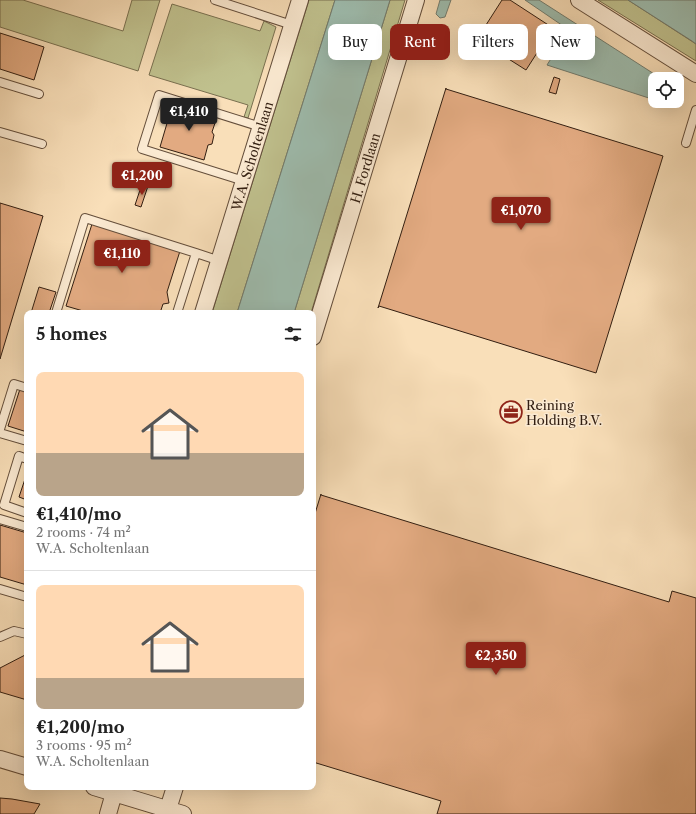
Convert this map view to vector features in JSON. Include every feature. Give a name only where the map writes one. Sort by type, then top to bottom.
[{"type":"street","name":"W.A. Scholtenlaan","points":[[204,310],[300,0]]},
{"type":"street","name":"H. Fordlaan","points":[[316,327],[416,0]]},
{"type":"street","points":[[579,0],[696,74]]},
{"type":"street","points":[[0,759],[24,765]]},
{"type":"street","points":[[104,790],[183,814]]},
{"type":"street","points":[[168,809],[174,790]]},
{"type":"street","points":[[108,814],[114,793]]},
{"type":"lane","points":[[215,0],[292,25]]},
{"type":"lane","points":[[0,82],[40,94]]},
{"type":"lane","points":[[244,181],[142,149],[159,95],[261,127]]},
{"type":"lane","points":[[686,143],[696,110]]},
{"type":"lane","points":[[0,132],[42,144]]},
{"type":"lane","points":[[57,310],[85,218],[220,261]]},
{"type":"lane","points":[[177,310],[196,253]]},
{"type":"lane","points":[[0,429],[14,384],[24,387]]},
{"type":"lane","points":[[0,433],[24,440]]},
{"type":"lane","points":[[24,458],[19,456],[4,505],[24,512]]},
{"type":"lane","points":[[0,519],[24,527]]},
{"type":"lane","points":[[0,588],[24,596]]},
{"type":"lane","points":[[0,637],[14,631],[24,633]]},
{"type":"green space","points":[[0,0],[23,0],[123,31],[132,0],[160,0],[138,71],[0,27]]},
{"type":"green space","points":[[309,0],[335,0],[238,310],[213,310]]},
{"type":"green space","points":[[390,0],[405,0],[398,24],[390,24],[390,50],[312,310],[295,310],[372,60],[382,60],[382,26]]},
{"type":"green space","points":[[598,0],[628,0],[696,44],[696,61]]},
{"type":"green space","points":[[172,4],[260,31],[264,21],[276,27],[248,118],[244,117],[248,105],[149,75]]},
{"type":"shaded area","points":[[335,0],[390,0],[382,26],[382,24],[328,24],[328,60],[372,60],[295,310],[238,310]]},
{"type":"shaded area","points":[[440,0],[451,0],[445,17],[440,18],[436,14]]},
{"type":"shaded area","points":[[525,0],[539,0],[576,24],[560,24]]},
{"type":"shaded area","points":[[628,0],[696,0],[696,44],[692,41]]},
{"type":"shaded area","points":[[595,36],[651,72],[648,72],[648,98],[547,65],[550,60],[595,60]]},
{"type":"building","points":[[502,0],[510,0],[547,24],[536,24],[536,54],[526,70],[510,60],[528,60],[528,24],[487,24]]},
{"type":"building","points":[[0,33],[44,47],[34,80],[0,69]]},
{"type":"building","points":[[554,77],[560,79],[556,94],[549,92]]},
{"type":"building","points":[[446,88],[663,156],[596,373],[379,306],[378,308]]},
{"type":"building","points":[[173,103],[217,117],[212,132],[214,135],[212,144],[208,145],[204,160],[160,147]]},
{"type":"building","points":[[142,184],[148,186],[141,207],[135,205]]},
{"type":"building","points":[[0,203],[43,216],[0,359]]},
{"type":"building","points":[[92,224],[180,251],[167,292],[169,303],[163,304],[161,310],[80,310],[66,306]]},
{"type":"building","points":[[39,287],[56,292],[50,310],[32,310]]},
{"type":"building","points":[[20,389],[24,391],[24,431],[8,426]]},
{"type":"building","points":[[24,482],[24,499],[19,497]]},
{"type":"building","points":[[321,494],[669,602],[672,591],[696,598],[696,814],[437,814],[441,801],[316,763],[316,510]]},
{"type":"building","points":[[0,525],[24,532],[24,584],[0,577]]},
{"type":"building","points":[[24,656],[24,699],[0,692],[0,668]]},
{"type":"building","points":[[0,798],[40,804],[34,814],[0,814]]},
{"type":"place","name":"Reining Holding B.V.","points":[[511,412]]}]
